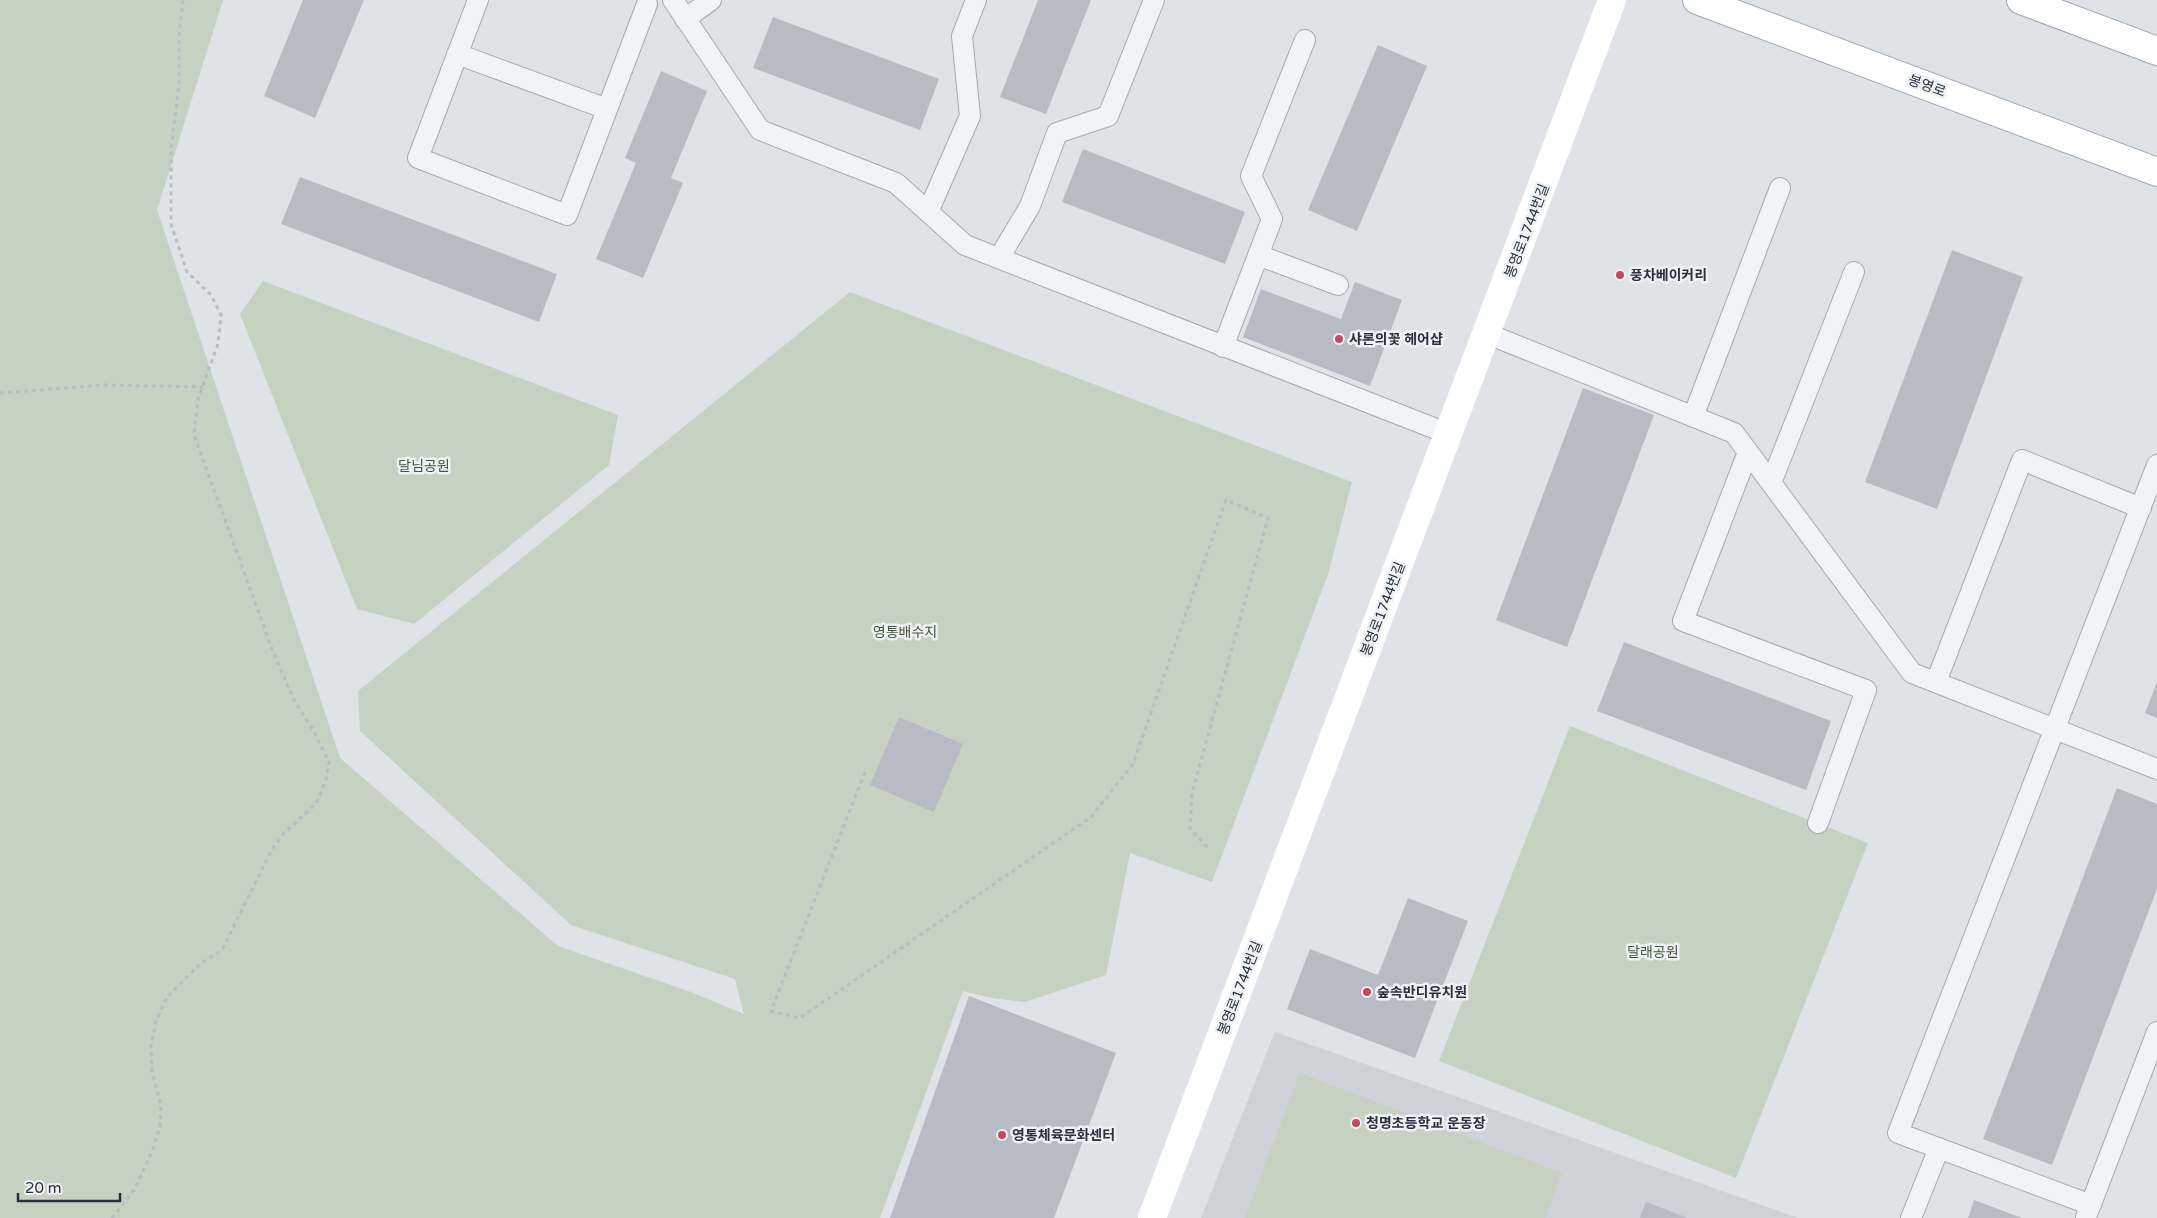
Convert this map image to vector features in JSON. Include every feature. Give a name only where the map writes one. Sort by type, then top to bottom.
[{"type":"street","name":"봉영로1744번길","points":[[1152,1218],[1488,334],[1612,0]]},
{"type":"street","name":"봉영로","points":[[1697,0],[2157,172]]},
{"type":"street","points":[[2021,0],[2157,51]]},
{"type":"lane","points":[[478,0],[418,158],[567,215],[607,109],[642,2],[685,19]]},
{"type":"lane","points":[[673,0],[760,130],[896,183],[965,245],[1222,347],[1449,434]]},
{"type":"lane","points":[[685,19],[711,0]]},
{"type":"lane","points":[[928,212],[970,116],[962,36],[976,0]]},
{"type":"lane","points":[[999,258],[1030,206],[1057,133],[1108,116],[1154,0]]},
{"type":"lane","points":[[1222,347],[1272,219],[1251,176],[1305,40]]},
{"type":"lane","points":[[457,54],[607,109]]},
{"type":"lane","points":[[1693,417],[1780,188]]},
{"type":"lane","points":[[1258,255],[1338,285]]},
{"type":"lane","points":[[1771,483],[1854,272]]},
{"type":"lane","points":[[1488,334],[1734,434],[1912,673],[2157,769]]},
{"type":"lane","points":[[1748,452],[1683,621],[1866,690],[1818,823]]},
{"type":"lane","points":[[1936,682],[2022,460],[2141,508]]},
{"type":"lane","points":[[2157,465],[2056,730],[1898,1133],[1939,1148],[2088,1212],[2157,1032]]},
{"type":"lane","points":[[1911,1218],[1939,1148]]},
{"type":"path","points":[[112,1218],[134,1190],[152,1152],[160,1126],[161,1105],[152,1072],[151,1046],[156,1021],[167,998],[200,964],[222,950],[270,851],[284,833],[316,804],[326,780],[329,762],[313,730],[294,700],[272,649],[194,434],[198,399],[218,344],[220,315],[211,295],[187,272],[170,224],[171,150],[179,84],[179,37],[183,0]]},
{"type":"path","points":[[0,393],[104,385],[202,387]]},
{"type":"path","points":[[865,772],[771,1011],[800,1018],[1091,817],[1133,764],[1226,500],[1268,518],[1192,793],[1190,829],[1208,848]]},
{"type":"shaded area","points":[[1275,1032],[1798,1218],[1201,1218]]},
{"type":"green space","name":"영통배수지","points":[[0,0],[223,0],[157,210],[340,758],[558,946],[691,992],[744,1014],[735,979],[571,925],[360,731],[358,691],[850,292],[1352,482],[1328,574],[1212,882],[1130,853],[1106,975],[1025,1002],[993,998],[963,991],[880,1218],[0,1218]]},
{"type":"green space","name":"달님공원","points":[[263,281],[618,415],[609,465],[414,624],[357,609],[240,314]]},
{"type":"green space","name":"달래공원","points":[[1570,726],[1868,843],[1736,1178],[1439,1061]]},
{"type":"green space","name":"청명초등학교 운동장","points":[[1300,1073],[1562,1173],[1545,1218],[1245,1218]]},
{"type":"building","points":[[303,0],[364,0],[315,118],[264,96]]},
{"type":"building","points":[[1038,0],[1091,0],[1046,114],[1000,97]]},
{"type":"building","points":[[773,17],[939,79],[920,130],[753,68]]},
{"type":"building","points":[[1378,45],[1427,66],[1357,231],[1308,210]]},
{"type":"building","points":[[661,71],[707,91],[671,178],[683,183],[643,278],[596,259],[636,163],[625,158]]},
{"type":"building","points":[[1083,149],[1245,212],[1225,264],[1062,202]]},
{"type":"building","points":[[300,177],[557,274],[539,322],[281,224]]},
{"type":"building","points":[[1952,250],[2023,277],[1937,509],[1865,482]]},
{"type":"building","points":[[1355,282],[1402,300],[1370,386],[1243,337],[1261,289],[1341,319]]},
{"type":"building","points":[[1583,388],[1654,415],[1567,647],[1496,620]]},
{"type":"building","points":[[1624,642],[1831,721],[1806,790],[1597,711]]},
{"type":"building","points":[[2157,682],[2157,718],[2145,713]]},
{"type":"building","points":[[899,717],[963,744],[934,812],[870,785]]},
{"type":"building","points":[[2117,788],[2157,804],[2157,889],[2052,1165],[1983,1139]]},
{"type":"building","name":"숲속반디유치원","points":[[1408,898],[1468,921],[1415,1058],[1287,1009],[1310,949],[1378,975]]},
{"type":"building","name":"영통체육문화센터","points":[[969,996],[1116,1053],[1054,1218],[890,1218]]},
{"type":"building","points":[[1974,1200],[2022,1218],[1968,1218]]},
{"type":"building","points":[[1646,1202],[1688,1218],[1640,1218]]},
{"type":"place","name":"풍차베이커리","points":[[1620,275]]},
{"type":"place","name":"샤론의꽃 헤어샵","points":[[1339,339]]},
{"type":"place","name":"숲속반디유치원","points":[[1367,992]]},
{"type":"place","name":"청명초등학교 운동장","points":[[1356,1123]]},
{"type":"place","name":"영통체육문화센터","points":[[1002,1135]]}]
